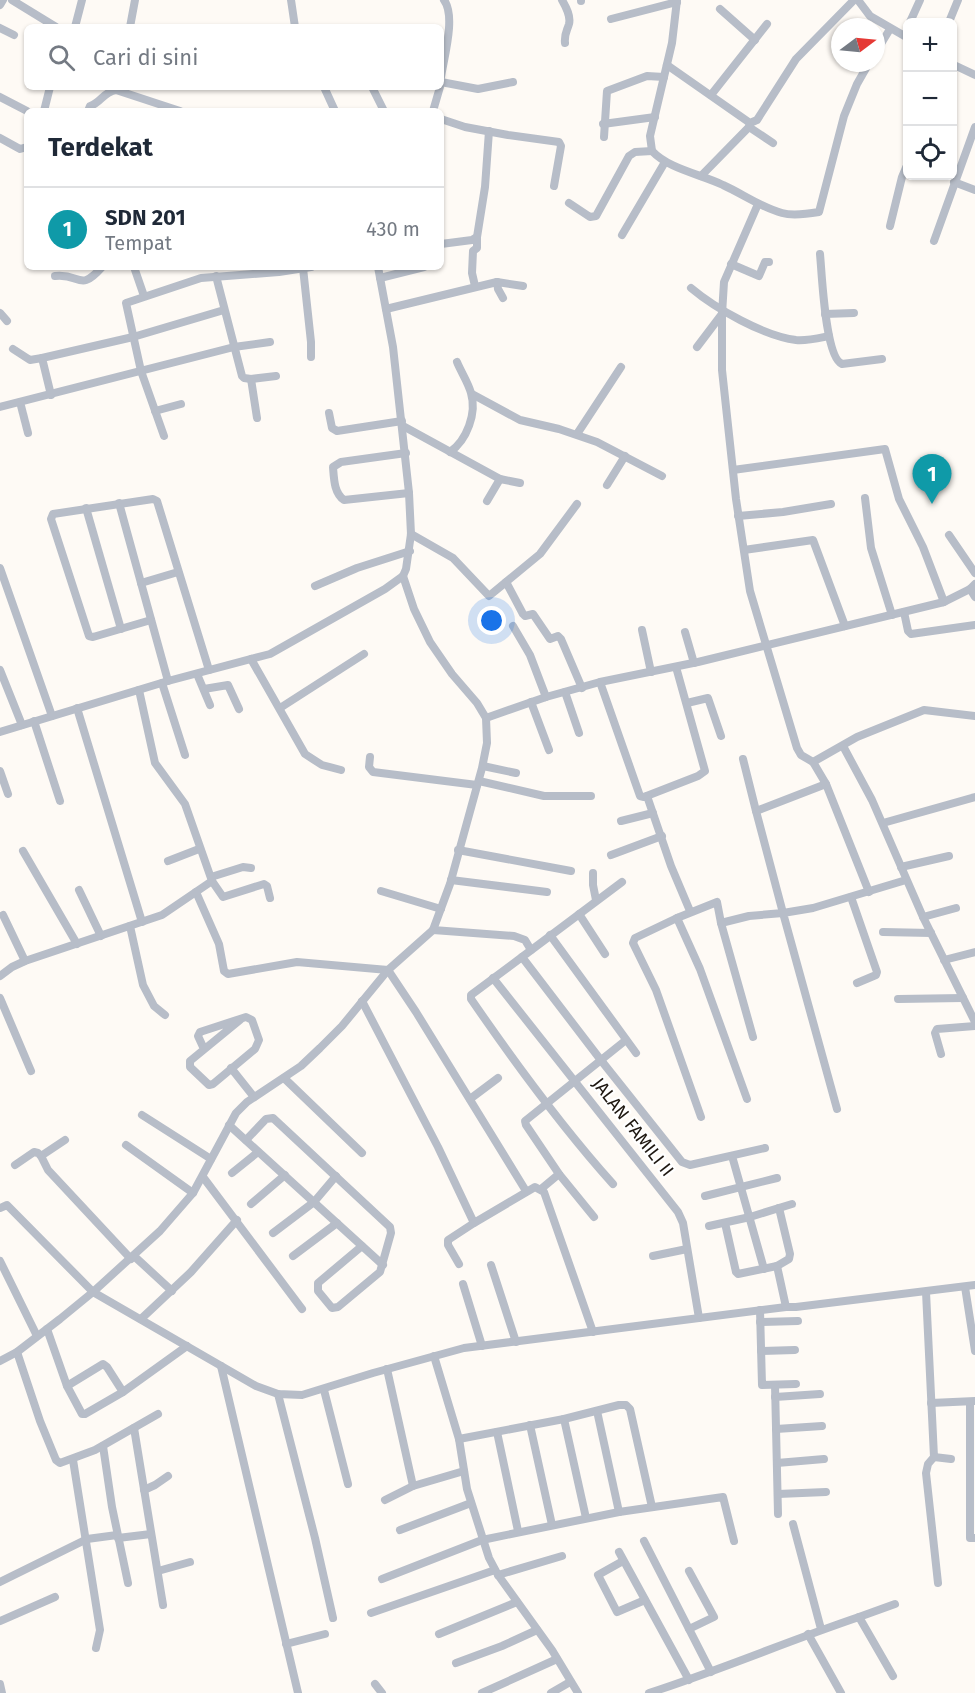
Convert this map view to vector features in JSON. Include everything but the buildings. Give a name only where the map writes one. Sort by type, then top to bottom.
[{"type":"street","points":[[0,5],[3,0]]},
{"type":"street","points":[[12,0],[51,24]]},
{"type":"street","points":[[76,24],[82,0]]},
{"type":"street","points":[[131,24],[135,0]]},
{"type":"street","points":[[291,0],[295,24]]},
{"type":"street","points":[[562,0],[570,21],[564,35],[565,43]]},
{"type":"street","points":[[701,176],[757,120],[796,59],[856,0],[870,16],[890,29],[903,34]]},
{"type":"street","points":[[912,18],[920,0]]},
{"type":"street","points":[[951,18],[958,0]]},
{"type":"street","points":[[444,58],[450,20],[447,1]]},
{"type":"street","points":[[611,18],[677,1],[667,65],[650,136],[652,151],[665,162],[725,186],[758,204],[789,215],[819,212],[844,116],[864,72]]},
{"type":"street","points":[[720,9],[755,40]]},
{"type":"street","points":[[711,95],[767,24]]},
{"type":"street","points":[[0,28],[14,35]]},
{"type":"street","points":[[885,37],[890,29]]},
{"type":"street","points":[[667,65],[711,95],[773,143]]},
{"type":"street","points":[[957,66],[975,75]]},
{"type":"street","points":[[603,138],[607,91],[647,76],[664,77]]},
{"type":"street","points":[[444,82],[478,88],[513,82]]},
{"type":"street","points":[[45,108],[49,90]]},
{"type":"street","points":[[89,108],[106,93],[114,90]]},
{"type":"street","points":[[119,90],[171,108]]},
{"type":"street","points":[[325,90],[334,108]]},
{"type":"street","points":[[374,90],[382,108]]},
{"type":"street","points":[[435,108],[439,90]]},
{"type":"street","points":[[0,97],[24,109]]},
{"type":"street","points":[[603,124],[655,117]]},
{"type":"street","points":[[444,120],[489,131],[560,142],[554,186]]},
{"type":"street","points":[[934,241],[975,127]]},
{"type":"street","points":[[475,286],[472,273],[472,251],[477,248],[489,131]]},
{"type":"street","points":[[0,138],[20,149],[24,148]]},
{"type":"street","points":[[569,203],[590,217],[596,216],[629,156],[635,152],[652,151]]},
{"type":"street","points":[[622,235],[665,162]]},
{"type":"street","points":[[890,226],[903,175]]},
{"type":"street","points":[[954,182],[975,190]]},
{"type":"street","points":[[758,204],[724,282],[722,312],[722,370],[738,516],[750,591],[797,748],[801,755],[813,762],[826,784],[868,892]]},
{"type":"street","points":[[444,244],[472,240],[477,237]]},
{"type":"street","points":[[820,254],[825,314],[838,363],[882,359]]},
{"type":"street","points":[[731,264],[759,276],[765,262],[769,262]]},
{"type":"street","points":[[55,276],[66,275],[87,281],[91,280],[99,270]]},
{"type":"street","points":[[135,270],[144,296]]},
{"type":"street","points":[[199,270],[201,278]]},
{"type":"street","points":[[164,436],[141,371],[126,303],[201,278],[249,270],[279,272],[293,270]]},
{"type":"street","points":[[307,270],[311,357]]},
{"type":"street","points":[[0,732],[279,650],[385,589],[403,576],[410,551],[411,534],[406,453],[393,347],[379,270]]},
{"type":"street","points":[[380,278],[412,270]]},
{"type":"street","points":[[216,276],[242,376],[246,379],[276,376]]},
{"type":"street","points":[[497,282],[503,298]]},
{"type":"street","points":[[386,309],[497,282],[523,286]]},
{"type":"street","points":[[691,288],[722,312],[779,337],[799,340],[829,336]]},
{"type":"street","points":[[13,349],[30,360],[42,358],[133,337],[224,310]]},
{"type":"street","points":[[697,346],[722,312]]},
{"type":"street","points":[[0,313],[8,321]]},
{"type":"street","points":[[825,314],[854,313]]},
{"type":"street","points":[[0,407],[234,347],[270,342]]},
{"type":"street","points":[[42,358],[51,394]]},
{"type":"street","points":[[450,452],[459,446],[471,421],[472,394],[457,362]]},
{"type":"street","points":[[577,434],[621,367]]},
{"type":"street","points":[[251,379],[256,418]]},
{"type":"street","points":[[472,394],[520,420],[577,434],[662,476]]},
{"type":"street","points":[[20,402],[28,433]]},
{"type":"street","points":[[155,411],[181,404]]},
{"type":"street","points":[[328,413],[332,428],[337,431],[402,424],[500,479],[520,483]]},
{"type":"street","points":[[733,470],[885,449],[899,499],[923,547],[944,602]]},
{"type":"street","points":[[406,453],[341,462],[333,467],[334,481],[339,495],[345,500],[409,493]]},
{"type":"street","points":[[607,485],[625,456]]},
{"type":"street","points":[[487,501],[500,479]]},
{"type":"street","points":[[865,498],[871,548],[892,615]]},
{"type":"street","points":[[151,620],[93,638],[88,636],[51,519],[55,513],[153,499],[158,502],[209,670]]},
{"type":"street","points":[[119,503],[185,755]]},
{"type":"street","points":[[411,534],[453,558],[487,595],[491,595],[540,554],[577,504]]},
{"type":"street","points":[[738,516],[831,504]]},
{"type":"street","points":[[86,508],[121,629]]},
{"type":"street","points":[[949,535],[975,573]]},
{"type":"street","points":[[744,550],[813,540],[845,626]]},
{"type":"street","points":[[315,586],[357,568],[410,551]]},
{"type":"street","points":[[0,568],[52,716]]},
{"type":"street","points":[[141,583],[178,572]]},
{"type":"street","points":[[0,1361],[17,1352],[93,1292],[167,1224],[203,1177],[236,1113],[320,1048],[342,1026],[388,970],[433,930],[451,880],[483,766],[487,743],[486,718],[482,709],[452,674],[430,642],[414,609],[403,576]]},
{"type":"street","points":[[506,582],[523,614],[525,616],[533,614],[550,639],[558,636],[561,639],[582,688]]},
{"type":"street","points":[[486,718],[546,697],[600,682],[694,663],[944,602],[973,586],[975,597]]},
{"type":"street","points":[[904,612],[908,631],[912,634],[975,625]]},
{"type":"street","points":[[513,626],[530,655],[546,697]]},
{"type":"street","points":[[642,630],[651,672]]},
{"type":"street","points":[[685,632],[694,663]]},
{"type":"street","points":[[280,708],[364,654]]},
{"type":"street","points":[[251,659],[305,754],[322,765],[341,770]]},
{"type":"street","points":[[600,682],[640,796],[647,796],[698,776],[705,771],[676,666]]},
{"type":"street","points":[[0,670],[22,725]]},
{"type":"street","points":[[197,674],[210,705]]},
{"type":"street","points":[[204,689],[228,685],[239,709]]},
{"type":"street","points":[[139,690],[155,763],[185,804],[199,849],[223,897],[264,884],[267,886],[270,898]]},
{"type":"street","points":[[565,692],[579,733]]},
{"type":"street","points":[[687,703],[708,698],[721,736]]},
{"type":"street","points":[[531,702],[549,750]]},
{"type":"street","points":[[77,708],[142,922]]},
{"type":"street","points":[[813,762],[871,730],[924,710],[975,716]]},
{"type":"street","points":[[34,721],[60,801]]},
{"type":"street","points":[[843,746],[872,800],[923,917],[975,1022]]},
{"type":"street","points":[[370,757],[369,768],[373,772],[478,783],[544,796],[591,796]]},
{"type":"street","points":[[743,759],[837,1109]]},
{"type":"street","points":[[483,766],[516,773]]},
{"type":"street","points":[[0,771],[8,794]]},
{"type":"street","points":[[756,811],[826,784]]},
{"type":"street","points":[[647,796],[671,866],[690,911]]},
{"type":"street","points":[[883,823],[975,797]]},
{"type":"street","points":[[621,820],[653,813]]},
{"type":"street","points":[[611,855],[662,836]]},
{"type":"street","points":[[168,861],[199,849]]},
{"type":"street","points":[[458,850],[571,871]]},
{"type":"street","points":[[23,851],[77,944]]},
{"type":"street","points":[[901,867],[949,856]]},
{"type":"street","points":[[0,976],[25,961],[142,922],[170,910],[212,879],[243,867],[251,868]]},
{"type":"street","points":[[593,873],[596,900]]},
{"type":"street","points":[[451,880],[547,892]]},
{"type":"street","points":[[721,923],[749,916],[813,908],[906,880]]},
{"type":"street","points":[[614,1184],[547,1104],[507,1051],[471,999],[471,995],[622,882]]},
{"type":"street","points":[[80,890],[101,936]]},
{"type":"street","points":[[381,891],[441,909]]},
{"type":"street","points":[[196,892],[219,944],[224,971],[228,974],[307,962],[388,970],[417,1012],[526,1191]]},
{"type":"street","points":[[851,897],[878,972],[876,975],[857,982]]},
{"type":"street","points":[[701,1117],[656,990],[633,943],[635,938],[690,911],[717,902],[753,1036]]},
{"type":"street","points":[[923,917],[956,908]]},
{"type":"street","points":[[579,914],[605,954]]},
{"type":"street","points":[[3,915],[25,961]]},
{"type":"street","points":[[677,918],[700,969],[747,1100]]},
{"type":"street","points":[[130,926],[143,986],[154,1006],[165,1015]]},
{"type":"street","points":[[433,930],[514,936],[525,940],[531,950]]},
{"type":"street","points":[[883,932],[932,933]]},
{"type":"street","points":[[550,935],[636,1053]]},
{"type":"street","points":[[944,960],[975,952]]},
{"type":"street","points":[[522,957],[682,1162],[690,1166],[765,1148]]},
{"type":"street","name":"JALAN FAMILI II","points":[[493,978],[678,1212],[683,1223],[699,1318]]},
{"type":"street","points":[[0,998],[31,1071]]},
{"type":"street","points":[[898,999],[963,998]]},
{"type":"street","points":[[362,1001],[438,1147],[474,1223]]},
{"type":"street","points":[[204,1049],[198,1036],[200,1032],[246,1017],[252,1020],[259,1040],[258,1046],[213,1084],[206,1083],[189,1064],[190,1060],[204,1049],[240,1020]]},
{"type":"street","points":[[941,1054],[934,1033],[937,1029],[975,1026]]},
{"type":"street","points":[[594,1217],[560,1174],[525,1120],[626,1040]]},
{"type":"street","points":[[231,1068],[254,1097]]},
{"type":"street","points":[[284,1078],[362,1153]]},
{"type":"street","points":[[470,1099],[498,1078]]},
{"type":"street","points":[[142,1115],[212,1159]]},
{"type":"street","points":[[246,1140],[266,1119],[273,1118],[390,1227],[391,1233],[380,1272],[338,1307],[332,1308],[318,1291],[318,1283],[362,1246]]},
{"type":"street","points":[[229,1125],[383,1265]]},
{"type":"street","points":[[41,1156],[65,1140]]},
{"type":"street","points":[[126,1145],[193,1193]]},
{"type":"street","points":[[15,1166],[34,1152],[38,1153],[60,1185],[132,1257],[172,1291]]},
{"type":"street","points":[[232,1173],[258,1152]]},
{"type":"street","points":[[732,1156],[764,1269]]},
{"type":"street","points":[[541,1189],[560,1174]]},
{"type":"street","points":[[251,1204],[285,1175]]},
{"type":"street","points":[[273,1233],[314,1203],[336,1176]]},
{"type":"street","points":[[203,1177],[302,1309]]},
{"type":"street","points":[[705,1196],[777,1178]]},
{"type":"street","points":[[459,1264],[448,1245],[448,1240],[526,1191],[535,1187],[541,1189],[593,1332]]},
{"type":"street","points":[[709,1226],[750,1217],[792,1204]]},
{"type":"street","points":[[0,1208],[7,1205],[93,1292],[256,1386],[278,1394],[302,1395],[324,1390],[387,1369],[482,1346],[975,1285]]},
{"type":"street","points":[[725,1223],[738,1274],[777,1266],[789,1259],[790,1254],[779,1208]]},
{"type":"street","points":[[141,1319],[172,1291],[237,1220]]},
{"type":"street","points":[[293,1256],[337,1223]]},
{"type":"street","points":[[653,1256],[687,1249]]},
{"type":"street","points":[[0,1261],[37,1335]]},
{"type":"street","points":[[492,1265],[516,1342]]},
{"type":"street","points":[[777,1266],[786,1307]]},
{"type":"street","points":[[463,1284],[482,1346]]},
{"type":"street","points":[[965,1287],[975,1351]]},
{"type":"street","points":[[926,1292],[934,1457],[928,1464],[926,1473],[938,1583]]},
{"type":"street","points":[[760,1310],[762,1385],[796,1384]]},
{"type":"street","points":[[760,1322],[798,1321]]},
{"type":"street","points":[[47,1329],[67,1386],[82,1414],[123,1392],[187,1346]]},
{"type":"street","points":[[761,1351],[795,1350]]},
{"type":"street","points":[[17,1352],[40,1421],[56,1460],[63,1463],[73,1460],[103,1446],[158,1414]]},
{"type":"street","points":[[434,1356],[459,1439],[471,1503],[482,1540],[496,1573],[557,1659],[578,1693]]},
{"type":"street","points":[[67,1386],[103,1364],[123,1392]]},
{"type":"street","points":[[221,1366],[298,1693]]},
{"type":"street","points":[[387,1369],[413,1486]]},
{"type":"street","points":[[775,1385],[778,1514]]},
{"type":"street","points":[[324,1390],[348,1484]]},
{"type":"street","points":[[278,1394],[333,1618]]},
{"type":"street","points":[[775,1397],[820,1394]]},
{"type":"street","points":[[931,1403],[973,1402],[970,1538],[975,1538]]},
{"type":"street","points":[[459,1439],[564,1419],[622,1404],[630,1409],[652,1507]]},
{"type":"street","points":[[597,1411],[619,1512]]},
{"type":"street","points":[[564,1419],[586,1518]]},
{"type":"street","points":[[530,1425],[552,1525]]},
{"type":"street","points":[[776,1429],[822,1426]]},
{"type":"street","points":[[134,1428],[163,1605]]},
{"type":"street","points":[[497,1432],[518,1531]]},
{"type":"street","points":[[103,1446],[128,1583]]},
{"type":"street","points":[[934,1457],[951,1459]]},
{"type":"street","points":[[777,1463],[824,1459]]},
{"type":"street","points":[[73,1460],[100,1630],[96,1648]]},
{"type":"street","points":[[385,1500],[413,1486],[464,1471]]},
{"type":"street","points":[[144,1490],[168,1476]]},
{"type":"street","points":[[778,1494],[826,1492]]},
{"type":"street","points":[[382,1579],[482,1540],[518,1531],[619,1512],[723,1497],[734,1541]]},
{"type":"street","points":[[400,1530],[471,1503]]},
{"type":"street","points":[[793,1524],[820,1629]]},
{"type":"street","points":[[0,1582],[87,1539],[152,1534]]},
{"type":"street","points":[[644,1541],[711,1672]]},
{"type":"street","points":[[371,1613],[496,1573],[562,1556]]},
{"type":"street","points":[[645,1600],[617,1612],[598,1575],[621,1556],[689,1680]]},
{"type":"street","points":[[158,1571],[190,1562]]},
{"type":"street","points":[[689,1572],[714,1617],[689,1629]]},
{"type":"street","points":[[0,1621],[55,1597]]},
{"type":"street","points":[[439,1634],[517,1602]]},
{"type":"street","points":[[649,1693],[711,1672],[820,1629],[896,1604]]},
{"type":"street","points":[[859,1617],[893,1676]]},
{"type":"street","points":[[456,1663],[537,1630]]},
{"type":"street","points":[[286,1644],[326,1634]]},
{"type":"street","points":[[808,1634],[841,1693]]},
{"type":"street","points":[[482,1693],[557,1659]]},
{"type":"street","points":[[551,1693],[570,1682]]},
{"type":"street","points":[[0,1684],[2,1693]]},
{"type":"street","points":[[375,1684],[382,1693]]},
{"type":"place","name":"SDN 201","points":[[932,504]]}]
